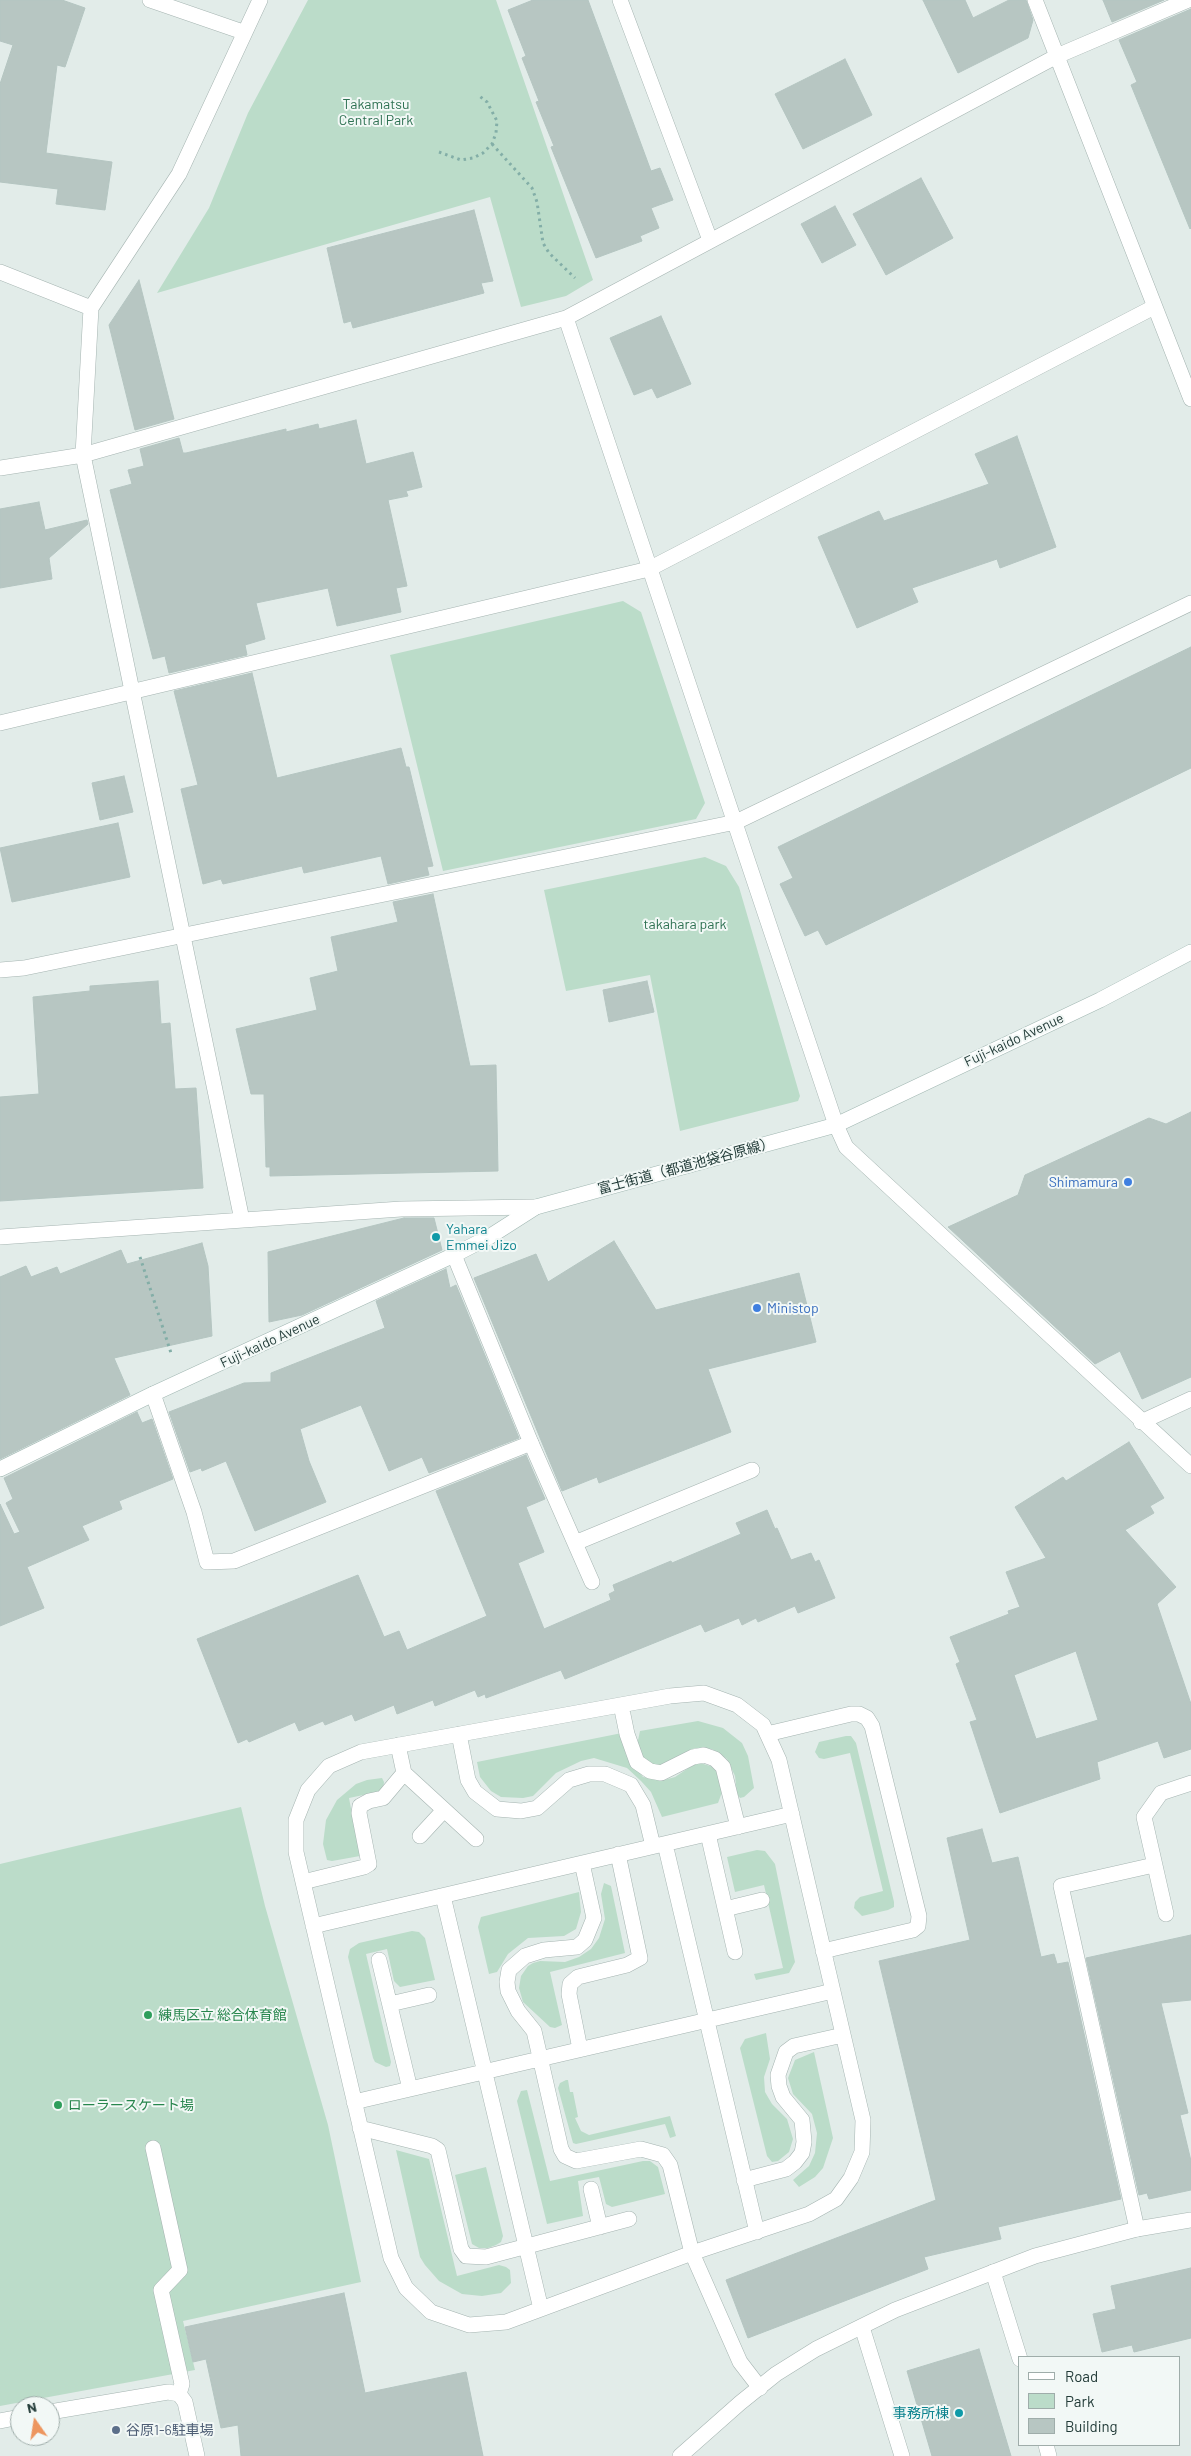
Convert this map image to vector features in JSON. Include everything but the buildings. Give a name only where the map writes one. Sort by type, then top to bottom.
[{"type":"street","points":[[150,0],[243,32]]},
{"type":"street","points":[[242,1220],[83,455],[92,308],[179,174],[243,32],[260,0]]},
{"type":"street","points":[[620,0],[710,240]]},
{"type":"street","points":[[1036,0],[1191,399]]},
{"type":"street","points":[[0,468],[83,455],[566,318],[1057,56],[1188,0]]},
{"type":"street","points":[[0,272],[92,308]]},
{"type":"street","points":[[0,723],[649,569],[1154,307]]},
{"type":"street","points":[[566,318],[836,1124],[846,1147],[1141,1422],[1191,1466]]},
{"type":"street","points":[[0,970],[24,968],[736,822],[1191,603]]},
{"type":"street","name":"Fuji-kaido Avenue","points":[[836,1124],[1100,1000],[1191,952]]},
{"type":"street","name":"富士街道（都道池袋谷原線）","points":[[536,1207],[836,1124]]},
{"type":"street","points":[[0,1237],[401,1209],[536,1207]]},
{"type":"street","name":"Fuji-kaido Avenue","points":[[0,1469],[153,1394],[454,1256],[489,1237],[536,1207]]},
{"type":"street","points":[[454,1256],[531,1442],[592,1582]]},
{"type":"street","points":[[153,1394],[194,1512],[206,1562],[234,1561],[531,1442]]},
{"type":"street","points":[[1141,1422],[1191,1398]]},
{"type":"street","points":[[575,1543],[752,1470]]},
{"type":"street","points":[[704,1693],[737,1705],[763,1725],[767,1734],[779,1760],[862,2120],[862,2152],[851,2178],[836,2199],[809,2214],[692,2253],[506,2322],[469,2325],[431,2312],[406,2288],[391,2258],[360,2128],[296,1852],[296,1820],[308,1790],[330,1766],[361,1752],[670,1696],[704,1693]]},
{"type":"street","points":[[621,1705],[627,1734],[637,1762],[650,1771],[661,1773],[673,1769],[688,1759],[704,1755],[715,1759],[723,1767],[738,1827]]},
{"type":"street","points":[[767,1734],[851,1714],[860,1714],[867,1718],[872,1726],[919,1916],[918,1926],[913,1930],[823,1951]]},
{"type":"street","points":[[459,1734],[468,1780],[475,1792],[486,1802],[498,1809],[510,1812],[537,1808],[570,1780],[589,1774],[605,1774],[621,1779],[634,1790],[643,1805],[659,1845],[706,2020],[757,2232]]},
{"type":"street","points":[[398,1745],[404,1773],[476,1839]]},
{"type":"street","points":[[303,1882],[368,1866],[369,1861],[359,1813],[360,1806],[369,1801],[383,1798],[404,1773]]},
{"type":"street","points":[[1166,1914],[1144,1817],[1161,1793],[1191,1783]]},
{"type":"street","points":[[420,1836],[444,1810]]},
{"type":"street","points":[[313,1926],[792,1814]]},
{"type":"street","points":[[708,1834],[735,1952]]},
{"type":"street","points":[[580,2049],[569,1994],[570,1984],[578,1977],[627,1965],[640,1958],[618,1854]]},
{"type":"street","points":[[582,1863],[594,1918],[585,1940],[577,1947],[539,1951],[525,1956],[509,1970],[507,1982],[508,1991],[518,2011],[534,2031],[561,2149],[565,2156],[576,2161],[641,2149],[663,2155],[670,2165],[692,2253],[740,2362],[760,2388]]},
{"type":"street","points":[[1137,2229],[1061,1886],[1154,1865]]},
{"type":"street","points":[[444,1896],[541,2309]]},
{"type":"street","points":[[725,1909],[762,1900]]},
{"type":"street","points":[[379,1960],[410,2089]]},
{"type":"street","points":[[354,2102],[833,1991]]},
{"type":"street","points":[[390,2004],[429,1995]]},
{"type":"street","points":[[744,2180],[786,2169],[802,2153],[804,2142],[802,2120],[782,2097],[779,2086],[778,2075],[786,2052],[794,2046],[843,2035]]},
{"type":"street","points":[[360,2128],[432,2146],[438,2150],[461,2249],[466,2256],[486,2256],[629,2219]]},
{"type":"street","points":[[152,2148],[180,2270],[161,2290],[182,2384],[179,2394]]},
{"type":"street","points":[[591,2189],[600,2227]]},
{"type":"street","points":[[680,2456],[760,2388],[816,2349],[895,2310],[1035,2256],[1137,2229],[1191,2220]]},
{"type":"street","points":[[993,2272],[1019,2356]]},
{"type":"street","points":[[862,2327],[902,2456]]},
{"type":"street","points":[[60,2410],[168,2392],[179,2394],[185,2402],[197,2456]]},
{"type":"path","points":[[439,152],[461,160],[473,158],[484,153],[492,144],[496,133],[497,121],[487,102],[478,95]]},
{"type":"path","points":[[492,144],[532,188],[537,202],[543,243],[549,253],[598,302]]},
{"type":"path","points":[[131,1228],[180,1382]]},
{"type":"green space","name":"Takamatsu Central Park","points":[[308,0],[496,0],[593,280],[566,296],[521,307],[490,197],[157,293],[209,208],[248,113]]},
{"type":"green space","points":[[623,601],[641,612],[705,803],[696,819],[443,871],[390,655]]},
{"type":"green space","name":"takahara park","points":[[705,857],[726,866],[739,887],[800,1096],[798,1101],[680,1131],[650,975],[566,991],[544,890]]},
{"type":"green space","points":[[698,1721],[723,1728],[742,1743],[748,1756],[754,1788],[744,1797],[740,1798],[737,1794],[735,1776],[727,1759],[712,1749],[695,1748],[661,1765],[654,1765],[642,1759],[637,1745],[640,1731]]},
{"type":"green space","points":[[622,1733],[626,1755],[643,1777],[664,1780],[675,1777],[693,1765],[700,1763],[717,1768],[724,1787],[718,1803],[662,1817],[651,1792],[627,1768],[594,1758],[581,1761],[556,1773],[533,1796],[523,1798],[501,1797],[491,1791],[480,1777],[477,1762]]},
{"type":"green space","points":[[851,1736],[856,1743],[894,1902],[894,1907],[888,1910],[862,1916],[854,1908],[855,1902],[860,1897],[883,1891],[850,1753],[824,1759],[819,1758],[815,1752],[819,1742]]},
{"type":"green space","points":[[382,1778],[384,1782],[383,1791],[349,1798],[360,1856],[332,1861],[327,1860],[323,1844],[326,1820],[337,1800],[356,1784]]},
{"type":"green space","name":"練馬区立 総合体育館","points":[[241,1807],[265,1906],[328,2125],[361,2282],[183,2321],[195,2370],[54,2396],[10,2396],[10,2404],[0,2406],[0,1864]]},
{"type":"green space","points":[[757,1850],[765,1851],[775,1864],[795,1962],[789,1973],[756,1980],[754,1974],[783,1968],[764,1885],[735,1892],[727,1857]]},
{"type":"green space","points":[[604,1883],[611,1886],[625,1953],[550,1972],[562,2025],[555,2028],[550,2027],[523,2002],[519,1988],[521,1976],[528,1966],[533,1963],[540,1961],[565,1962],[579,1957],[591,1949],[599,1938],[605,1919],[601,1894]]},
{"type":"green space","points":[[579,1892],[581,1912],[576,1929],[564,1936],[528,1938],[508,1954],[497,1972],[489,1974],[478,1927],[481,1917]]},
{"type":"green space","points":[[412,1931],[419,1932],[425,1938],[435,1980],[400,1987],[394,1981],[387,1949],[366,1954],[391,2062],[390,2066],[386,2067],[375,2062],[373,2058],[348,1957],[350,1949],[359,1943]]},
{"type":"green space","points":[[766,2033],[770,2059],[764,2077],[765,2092],[772,2104],[787,2119],[793,2139],[789,2152],[778,2161],[772,2162],[767,2156],[740,2048],[745,2039]]},
{"type":"green space","points":[[814,2052],[833,2138],[823,2168],[815,2177],[799,2187],[793,2180],[809,2166],[815,2153],[817,2133],[812,2114],[793,2094],[788,2078],[795,2060]]},
{"type":"green space","points":[[568,2080],[570,2092],[573,2092],[578,2117],[575,2118],[581,2131],[589,2135],[670,2116],[676,2136],[670,2138],[665,2124],[576,2144],[573,2143],[558,2088],[560,2083]]},
{"type":"green space","points":[[527,2090],[550,2181],[650,2161],[658,2167],[665,2194],[612,2207],[606,2204],[599,2177],[578,2181],[583,2216],[547,2224],[517,2101],[521,2091]]},
{"type":"green space","points":[[396,2150],[429,2159],[457,2276],[499,2265],[506,2267],[510,2270],[511,2283],[501,2293],[482,2296],[462,2294],[439,2281],[425,2265],[420,2257]]},
{"type":"green space","points":[[486,2167],[503,2236],[501,2242],[496,2245],[488,2248],[479,2248],[472,2244],[455,2175]]},
{"type":"place","name":"Shimamura","points":[[1128,1182]]},
{"type":"place","name":"Yahara Emmei Jizo","points":[[436,1237]]},
{"type":"place","name":"Ministop","points":[[757,1308]]},
{"type":"place","name":"練馬区立 総合体育館","points":[[148,2015]]},
{"type":"place","name":"ローラースケート場","points":[[58,2105]]},
{"type":"place","name":"事務所棟","points":[[959,2413]]},
{"type":"place","name":"谷原1-6駐車場","points":[[116,2430]]}]
